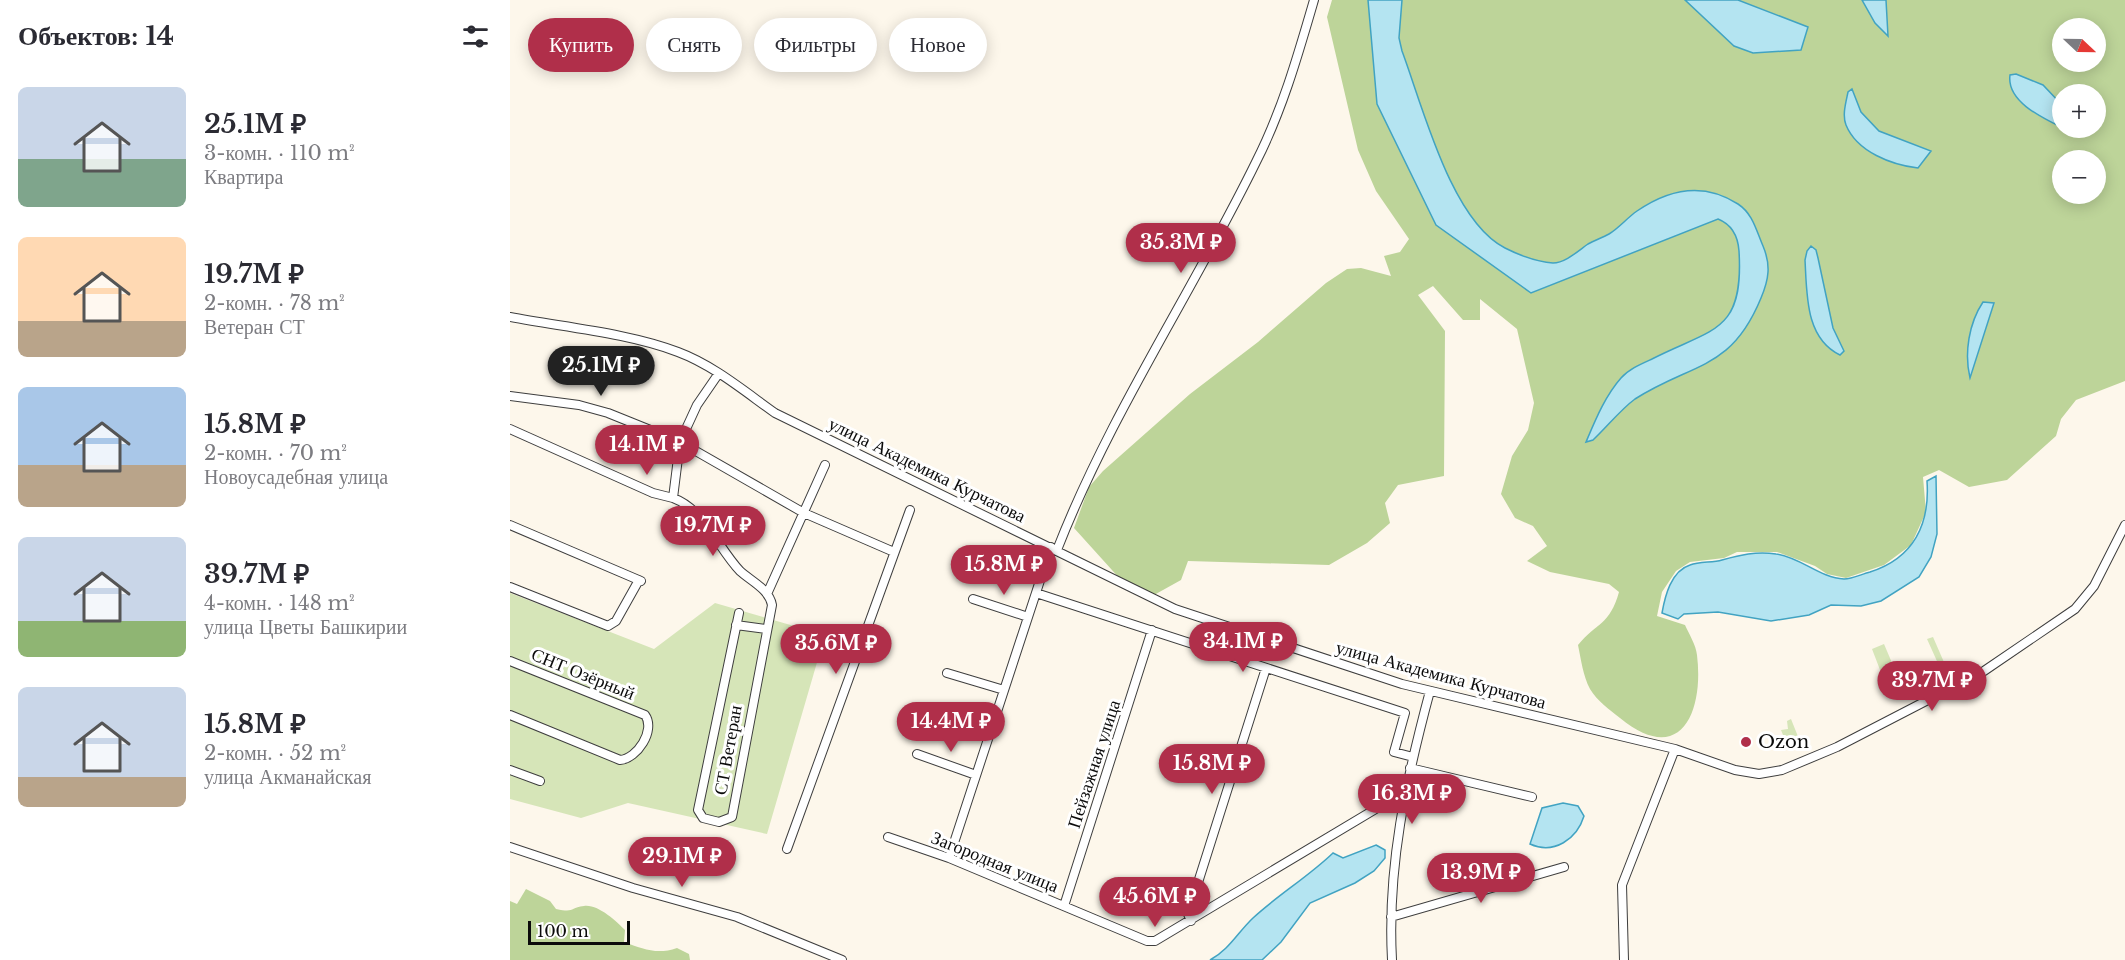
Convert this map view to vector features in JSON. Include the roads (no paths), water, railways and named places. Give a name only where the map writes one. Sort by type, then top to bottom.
[{"type":"street","points":[[949,858],[1036,593],[1054,549],[1089,472],[1257,162],[1288,85],[1314,0]]},
{"type":"street","name":"улица Академика Курчатова","points":[[510,317],[644,342],[678,352],[719,373],[775,413],[1054,549],[1146,597],[1175,609],[1298,652],[1430,691],[1675,749],[1733,770],[1759,774],[1782,770],[1837,747],[1984,671],[2075,609],[2094,586],[2125,525]]},
{"type":"street","points":[[674,498],[680,442],[697,405],[719,373]]},
{"type":"street","points":[[510,396],[591,407],[680,442],[804,513],[894,552]]},
{"type":"street","points":[[510,429],[653,493],[674,498],[694,511],[736,565],[767,594],[825,465]]},
{"type":"street","points":[[787,849],[910,510]]},
{"type":"street","points":[[510,525],[640,580],[616,621],[608,626],[510,587]]},
{"type":"street","points":[[1036,593],[1405,713],[1394,752],[1413,757]]},
{"type":"street","name":"СТ Ветеран","points":[[739,613],[698,810],[703,818],[719,822],[732,817],[772,605],[767,594]]},
{"type":"street","points":[[973,599],[1028,617]]},
{"type":"street","points":[[736,625],[766,629]]},
{"type":"street","name":"Пейзажная улица","points":[[1064,906],[1152,630]]},
{"type":"street","name":"СНТ Озёрный","points":[[510,661],[645,715],[648,726],[640,747],[626,760],[620,760],[510,715]]},
{"type":"street","points":[[1191,921],[1188,914],[1266,668]]},
{"type":"street","points":[[947,673],[1004,690]]},
{"type":"street","points":[[1392,960],[1391,917],[1394,856],[1404,792],[1430,691]]},
{"type":"street","points":[[1624,960],[1622,885],[1675,749]]},
{"type":"street","points":[[917,754],[976,775]]},
{"type":"street","points":[[1410,768],[1532,797]]},
{"type":"street","points":[[510,770],[540,781]]},
{"type":"street","name":"Загородная улица","points":[[888,837],[949,858],[1147,940],[1163,939],[1404,792]]},
{"type":"street","points":[[510,847],[633,888],[738,917],[842,960]]},
{"type":"street","points":[[1391,917],[1564,867]]},
{"type":"water","points":[[1368,0],[1402,0],[1399,38],[1402,51],[1441,159],[1454,188],[1469,213],[1486,234],[1505,248],[1534,260],[1553,263],[1562,261],[1609,234],[1649,203],[1674,193],[1700,191],[1712,193],[1725,197],[1743,208],[1753,223],[1763,246],[1768,272],[1761,298],[1737,339],[1708,362],[1635,399],[1593,440],[1586,442],[1605,401],[1624,375],[1631,369],[1707,333],[1720,324],[1729,313],[1736,299],[1739,278],[1739,251],[1736,236],[1727,225],[1718,219],[1531,293],[1436,225],[1377,104]]},
{"type":"water","points":[[1685,0],[1738,0],[1808,27],[1801,50],[1753,53],[1734,46]]},
{"type":"water","points":[[1862,0],[1886,0],[1888,36],[1875,23]]},
{"type":"water","points":[[2016,74],[2043,85],[2052,94],[2052,123],[2021,102],[2010,85],[2010,75]]},
{"type":"water","points":[[1852,89],[1861,112],[1879,131],[1931,151],[1918,168],[1897,164],[1876,156],[1858,143],[1846,125],[1844,113],[1848,92]]},
{"type":"water","points":[[1811,246],[1816,250],[1833,328],[1844,351],[1840,355],[1820,338],[1810,314],[1805,260]]},
{"type":"water","points":[[1983,302],[1994,303],[1970,378],[1969,338],[1974,319]]},
{"type":"water","points":[[1936,476],[1937,534],[1931,557],[1919,577],[1881,601],[1861,606],[1831,605],[1809,615],[1771,621],[1718,612],[1684,614],[1678,619],[1662,613],[1667,592],[1674,578],[1683,568],[1694,564],[1748,554],[1769,553],[1785,556],[1827,575],[1844,579],[1885,566],[1898,558],[1916,537],[1926,511],[1927,481]]},
{"type":"water","points":[[1563,803],[1578,806],[1584,816],[1576,832],[1556,846],[1548,848],[1530,844],[1542,808]]},
{"type":"water","points":[[1376,845],[1385,850],[1385,858],[1374,871],[1355,883],[1310,903],[1281,942],[1262,960],[1210,960],[1223,951],[1263,909],[1333,853],[1343,858]]},
{"type":"place","name":"Ozon","points":[[1746,742]]}]
